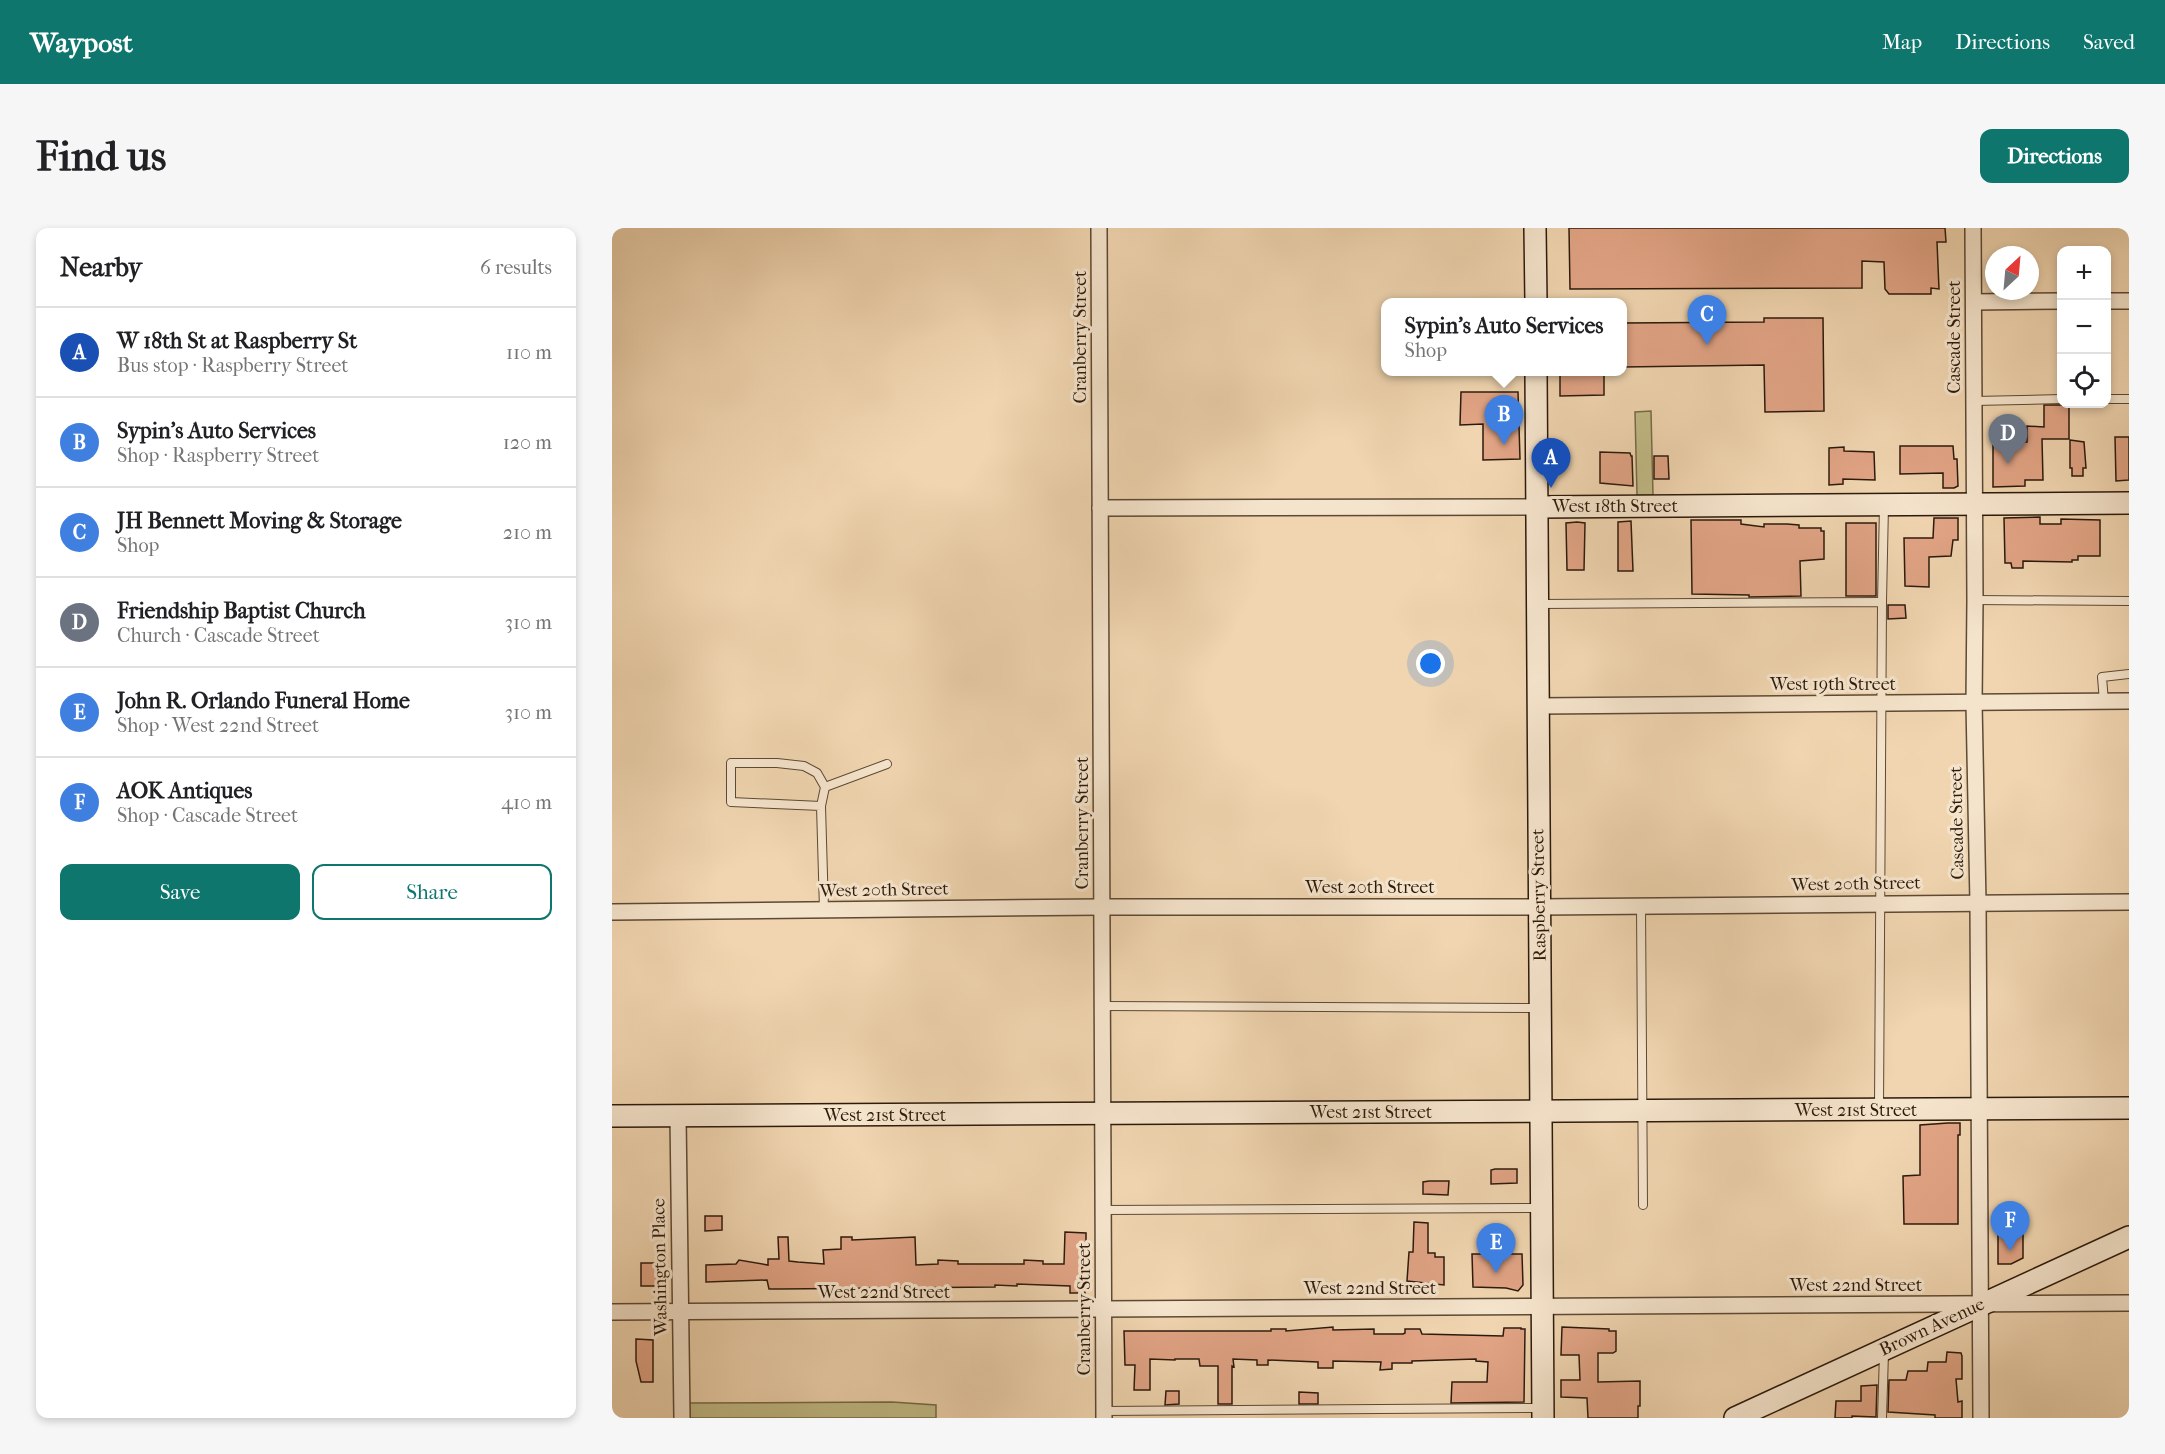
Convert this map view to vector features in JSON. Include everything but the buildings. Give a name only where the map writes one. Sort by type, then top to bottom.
[{"type":"street","name":"Cranberry Street","points":[[1099,228],[1104,1414]]},
{"type":"street","points":[[1535,228],[1536,298]]},
{"type":"street","name":"Cascade Street","points":[[1973,228],[1974,703],[1978,903],[1981,1418]]},
{"type":"street","points":[[1974,302],[2057,301]]},
{"type":"street","points":[[2111,301],[2129,301]]},
{"type":"street","name":"Raspberry Street","points":[[1536,376],[1543,1413]]},
{"type":"street","name":"West 18th Street","points":[[1101,507],[2129,503]]},
{"type":"street","name":"West 19th Street","points":[[1538,706],[2129,701]]},
{"type":"street","name":"West 20th Street","points":[[612,912],[2129,902]]},
{"type":"street","name":"West 21st Street","points":[[612,1116],[2129,1108]]},
{"type":"street","name":"Washington Place","points":[[678,1116],[682,1418]]},
{"type":"street","name":"Brown Avenue","points":[[1735,1418],[2129,1237]]},
{"type":"street","name":"West 22nd Street","points":[[612,1312],[2129,1303]]},
{"type":"lane","points":[[1974,401],[2057,399]]},
{"type":"lane","points":[[2111,399],[2129,399]]},
{"type":"lane","points":[[1878,1109],[1880,703],[1884,505]]},
{"type":"lane","points":[[1975,600],[2129,601]]},
{"type":"lane","points":[[1537,604],[1882,602]]},
{"type":"lane","points":[[2104,702],[2102,677],[2129,674]]},
{"type":"lane","points":[[821,806],[731,802],[731,764],[777,763],[804,766],[817,773],[825,787],[821,806],[824,910]]},
{"type":"lane","points":[[825,787],[887,764]]},
{"type":"lane","points":[[1641,906],[1643,1205]]},
{"type":"lane","points":[[1102,1006],[1540,1008]]},
{"type":"lane","points":[[1102,1210],[1542,1208]]},
{"type":"lane","points":[[1882,1418],[1884,1349]]},
{"type":"lane","points":[[1104,1414],[1543,1413]]},
{"type":"shaded area","points":[[1651,411],[1653,495],[1637,495],[1635,412]]},
{"type":"shaded area","points":[[892,1402],[936,1405],[936,1418],[689,1418],[688,1403]]},
{"type":"place","name":"JH Bennett Moving & Storage","points":[[1707,345]]},
{"type":"place","name":"Sypin's Auto Services","points":[[1504,445]]},
{"type":"place","name":"Friendship Baptist Church","points":[[2008,464]]},
{"type":"place","name":"W 18th St at Raspberry St","points":[[1551,488]]},
{"type":"place","name":"AOK Antiques","points":[[2010,1251]]},
{"type":"place","name":"John R. Orlando Funeral Home","points":[[1496,1273]]}]
